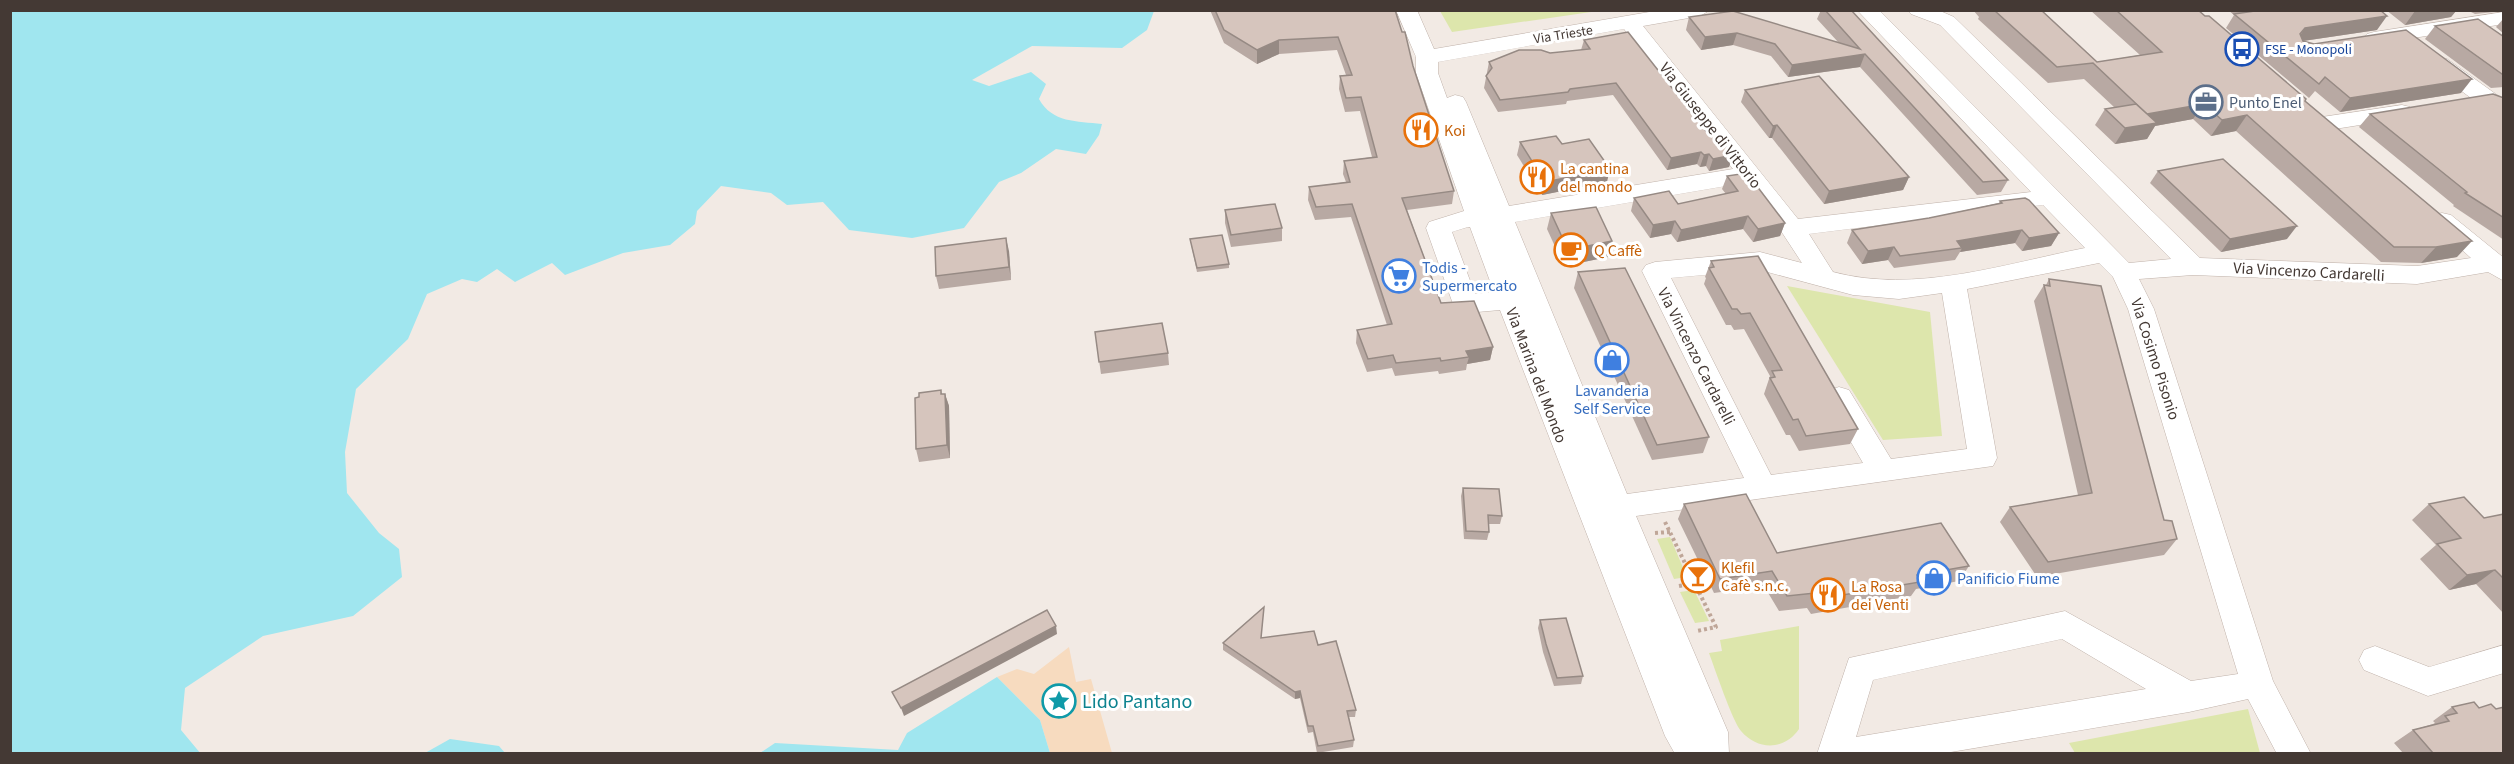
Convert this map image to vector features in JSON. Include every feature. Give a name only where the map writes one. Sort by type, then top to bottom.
[{"type":"street","name":"Via Marina del Mondo","points":[[1406,10],[1427,57],[1427,73],[1617,506],[1712,732],[1712,753]]},
{"type":"street","name":"Via Trieste","points":[[1427,57],[1700,10]]},
{"type":"street","name":"Via Cosimo Pisonio","points":[[1869,12],[1911,10]]},
{"type":"street","points":[[1918,10],[1947,21],[2193,266]]},
{"type":"street","name":"Via Cosimo Pisonio","points":[[1869,12],[2114,262],[2141,309],[2258,685],[2295,753]]},
{"type":"street","points":[[2376,16],[2498,101]]},
{"type":"street","points":[[2463,17],[2496,40]]},
{"type":"street","points":[[2357,41],[2400,34],[2463,17],[2504,18]]},
{"type":"street","name":"Via Giuseppe di Vittorio","points":[[1630,23],[1792,228],[1824,278]]},
{"type":"street","points":[[2458,103],[2498,101]]},
{"type":"street","points":[[2322,124],[2426,108]]},
{"type":"street","points":[[2304,109],[2349,146]]},
{"type":"street","points":[[1509,300],[1466,304],[1438,228],[1466,219],[1750,174]]},
{"type":"street","points":[[1792,228],[2048,197]]},
{"type":"street","points":[[2421,204],[2498,267]]},
{"type":"street","name":"Via Marina del Mondo","points":[[1489,217],[1509,300],[1589,510],[1682,736],[1695,753]]},
{"type":"street","points":[[1760,261],[1777,291]]},
{"type":"street","name":"Via Vincenzo Cardarelli","points":[[1763,487],[1655,271],[1760,261],[1863,288],[1899,290],[2114,262],[2417,275],[2498,267]]},
{"type":"street","points":[[1589,510],[1983,458],[1953,283]]},
{"type":"street","points":[[1824,371],[1883,471]]},
{"type":"street","points":[[1834,753],[1860,668],[2065,625],[2189,697]]},
{"type":"street","points":[[2375,660],[2428,681],[2504,659]]},
{"type":"street","points":[[1845,753],[2238,688]]},
{"type":"path","points":[[1663,518],[1716,627],[1696,632]]},
{"type":"path","points":[[1654,533],[1670,532]]},
{"type":"path","points":[[1675,586],[1695,583]]},
{"type":"green space","points":[[1440,11],[1598,11],[1452,32]]},
{"type":"green space","points":[[1787,286],[1930,312],[1942,436],[1883,440]]},
{"type":"green space","points":[[1670,537],[1687,577],[1674,579],[1657,539]]},
{"type":"green space","points":[[1694,590],[1709,621],[1695,623],[1680,592]]},
{"type":"green space","points":[[1799,626],[1799,729],[1786,741],[1763,745],[1748,738],[1737,725],[1709,653],[1722,651],[1720,640]]},
{"type":"green space","points":[[2248,709],[2260,753],[2075,753],[2069,743]]},
{"type":"sand","name":"Lido Pantano","points":[[1069,647],[1076,682],[1091,679],[1112,753],[1050,753],[1040,720],[997,677],[1017,669],[1034,674]]},
{"type":"water","points":[[10,11],[1154,11],[1147,30],[1122,48],[1032,46],[972,80],[989,86],[1031,72],[1046,84],[1039,99],[1051,113],[1075,121],[1102,124],[1099,135],[1086,154],[1056,149],[1021,173],[999,182],[964,228],[912,238],[849,230],[823,202],[787,205],[771,193],[721,186],[697,211],[695,224],[670,245],[623,253],[565,275],[552,263],[515,282],[497,269],[477,282],[462,279],[427,294],[408,339],[356,389],[345,452],[347,493],[379,533],[399,549],[402,577],[353,616],[263,636],[185,688],[181,730],[201,754],[11,753]]},
{"type":"water","points":[[997,677],[1040,720],[1050,753],[760,753],[775,743],[898,750],[907,733]]},
{"type":"water","points":[[450,739],[499,746],[505,753],[425,753]]},
{"type":"building","points":[[1215,10],[1395,10],[1402,32],[1405,32],[1413,66],[1454,191],[1402,198],[1441,303],[1474,301],[1493,347],[1466,351],[1469,357],[1441,361],[1440,358],[1396,363],[1393,355],[1368,359],[1357,330],[1392,324],[1352,204],[1316,207],[1309,187],[1350,182],[1344,161],[1377,157],[1361,97],[1346,98],[1340,76],[1352,75],[1338,37],[1279,40],[1257,50],[1224,30]]},
{"type":"building","points":[[1825,10],[1851,10],[2008,180],[1983,182],[1865,54],[1792,65],[1775,44],[1737,33],[1705,37],[1689,17],[1733,11],[1860,49]]},
{"type":"building","points":[[1994,10],[2041,10],[2097,62],[2162,52],[2116,10],[2198,10],[2205,16],[2209,16],[2306,99],[2305,101],[2472,241],[2436,247],[2394,247],[2247,115],[2222,120],[2204,104],[2147,114],[2093,63],[2057,67]]},
{"type":"building","points":[[2254,10],[2380,10],[2387,16],[2305,28],[2300,34],[2303,41],[2314,44],[2406,30],[2472,79],[2350,98],[2325,77],[2319,84],[2234,14]]},
{"type":"building","points":[[2478,19],[2504,37],[2504,74],[2435,26]]},
{"type":"building","points":[[1628,32],[1709,135],[1716,134],[1733,155],[1713,159],[1709,154],[1704,155],[1701,152],[1671,158],[1616,83],[1570,89],[1568,92],[1500,100],[1486,76],[1492,68],[1489,62],[1519,50],[1541,50],[1550,53],[1590,49],[1584,40]]},
{"type":"building","points":[[1819,76],[1909,177],[1829,191],[1777,125],[1773,126],[1745,90]]},
{"type":"building","points":[[2493,94],[2504,98],[2504,218],[2465,193],[2467,192],[2370,114]]},
{"type":"building","points":[[2136,104],[2157,123],[2125,128],[2105,109]]},
{"type":"building","points":[[1556,136],[1562,144],[1589,139],[1610,169],[1545,182],[1520,142]]},
{"type":"building","points":[[2223,159],[2297,226],[2230,239],[2158,171]]},
{"type":"building","points":[[1747,173],[1785,223],[1758,229],[1748,216],[1681,230],[1675,221],[1653,225],[1634,198],[1669,191],[1678,204],[1738,191],[1727,176]]},
{"type":"building","points":[[2025,198],[2059,233],[2029,238],[2022,230],[1957,241],[1962,248],[1900,256],[1894,247],[1868,251],[1852,230],[1929,218],[2002,203],[2000,201]]},
{"type":"building","points":[[1275,204],[1282,228],[1231,235],[1225,210]]},
{"type":"building","points":[[1596,207],[1612,241],[1568,250],[1551,213]]},
{"type":"building","points":[[1222,235],[1229,264],[1197,268],[1190,239]]},
{"type":"building","points":[[1006,238],[1009,267],[936,276],[935,247]]},
{"type":"building","points":[[1758,256],[1858,429],[1806,436],[1798,419],[1793,420],[1770,378],[1775,377],[1772,371],[1782,370],[1750,313],[1741,314],[1737,309],[1732,309],[1709,268],[1714,267],[1711,261]]},
{"type":"building","points":[[1625,268],[1709,437],[1657,445],[1578,272]]},
{"type":"building","points":[[2049,279],[2101,286],[2164,520],[2172,521],[2177,539],[2048,562],[2010,507],[2092,493],[2044,285],[2050,286]]},
{"type":"building","points":[[1162,323],[1168,353],[1099,362],[1095,332]]},
{"type":"building","points":[[941,390],[941,394],[945,394],[947,445],[916,449],[915,398],[919,397],[919,393]]},
{"type":"building","points":[[1463,488],[1499,489],[1502,516],[1488,515],[1489,532],[1466,531]]},
{"type":"building","points":[[1746,494],[1777,553],[1941,523],[1969,566],[1917,575],[1920,582],[1819,599],[1815,593],[1787,596],[1772,571],[1720,579],[1684,504]]},
{"type":"building","points":[[2464,497],[2484,518],[2504,514],[2504,579],[2495,570],[2467,575],[2437,544],[2461,538],[2429,504]]},
{"type":"building","points":[[1264,607],[1261,638],[1314,631],[1318,645],[1336,641],[1356,710],[1347,711],[1354,740],[1318,746],[1313,726],[1308,726],[1300,691],[1295,692],[1223,643]]},
{"type":"building","points":[[1047,610],[1056,626],[901,708],[892,692]]},
{"type":"building","points":[[1566,618],[1583,676],[1557,678],[1540,620]]},
{"type":"building","points":[[2474,702],[2479,708],[2491,704],[2496,709],[2504,707],[2504,753],[2433,753],[2413,730],[2449,721],[2445,716],[2457,713],[2452,707]]},
{"type":"place","name":"FSE - Monopoli","points":[[2242,49]]},
{"type":"place","name":"Punto Enel","points":[[2206,102]]},
{"type":"place","name":"Koi","points":[[1421,130]]},
{"type":"place","name":"La cantina del mondo","points":[[1537,177]]},
{"type":"place","name":"Q Caffè","points":[[1571,250]]},
{"type":"place","name":"Todis - Supermercato","points":[[1399,276]]},
{"type":"place","name":"Lavanderia Self Service","points":[[1612,360]]},
{"type":"place","name":"Klefil Cafè s.n.c.","points":[[1698,576]]},
{"type":"place","name":"Panificio Fiume","points":[[1934,578]]},
{"type":"place","name":"La Rosa dei Venti","points":[[1828,595]]},
{"type":"place","name":"Lido Pantano","points":[[1059,701]]}]
